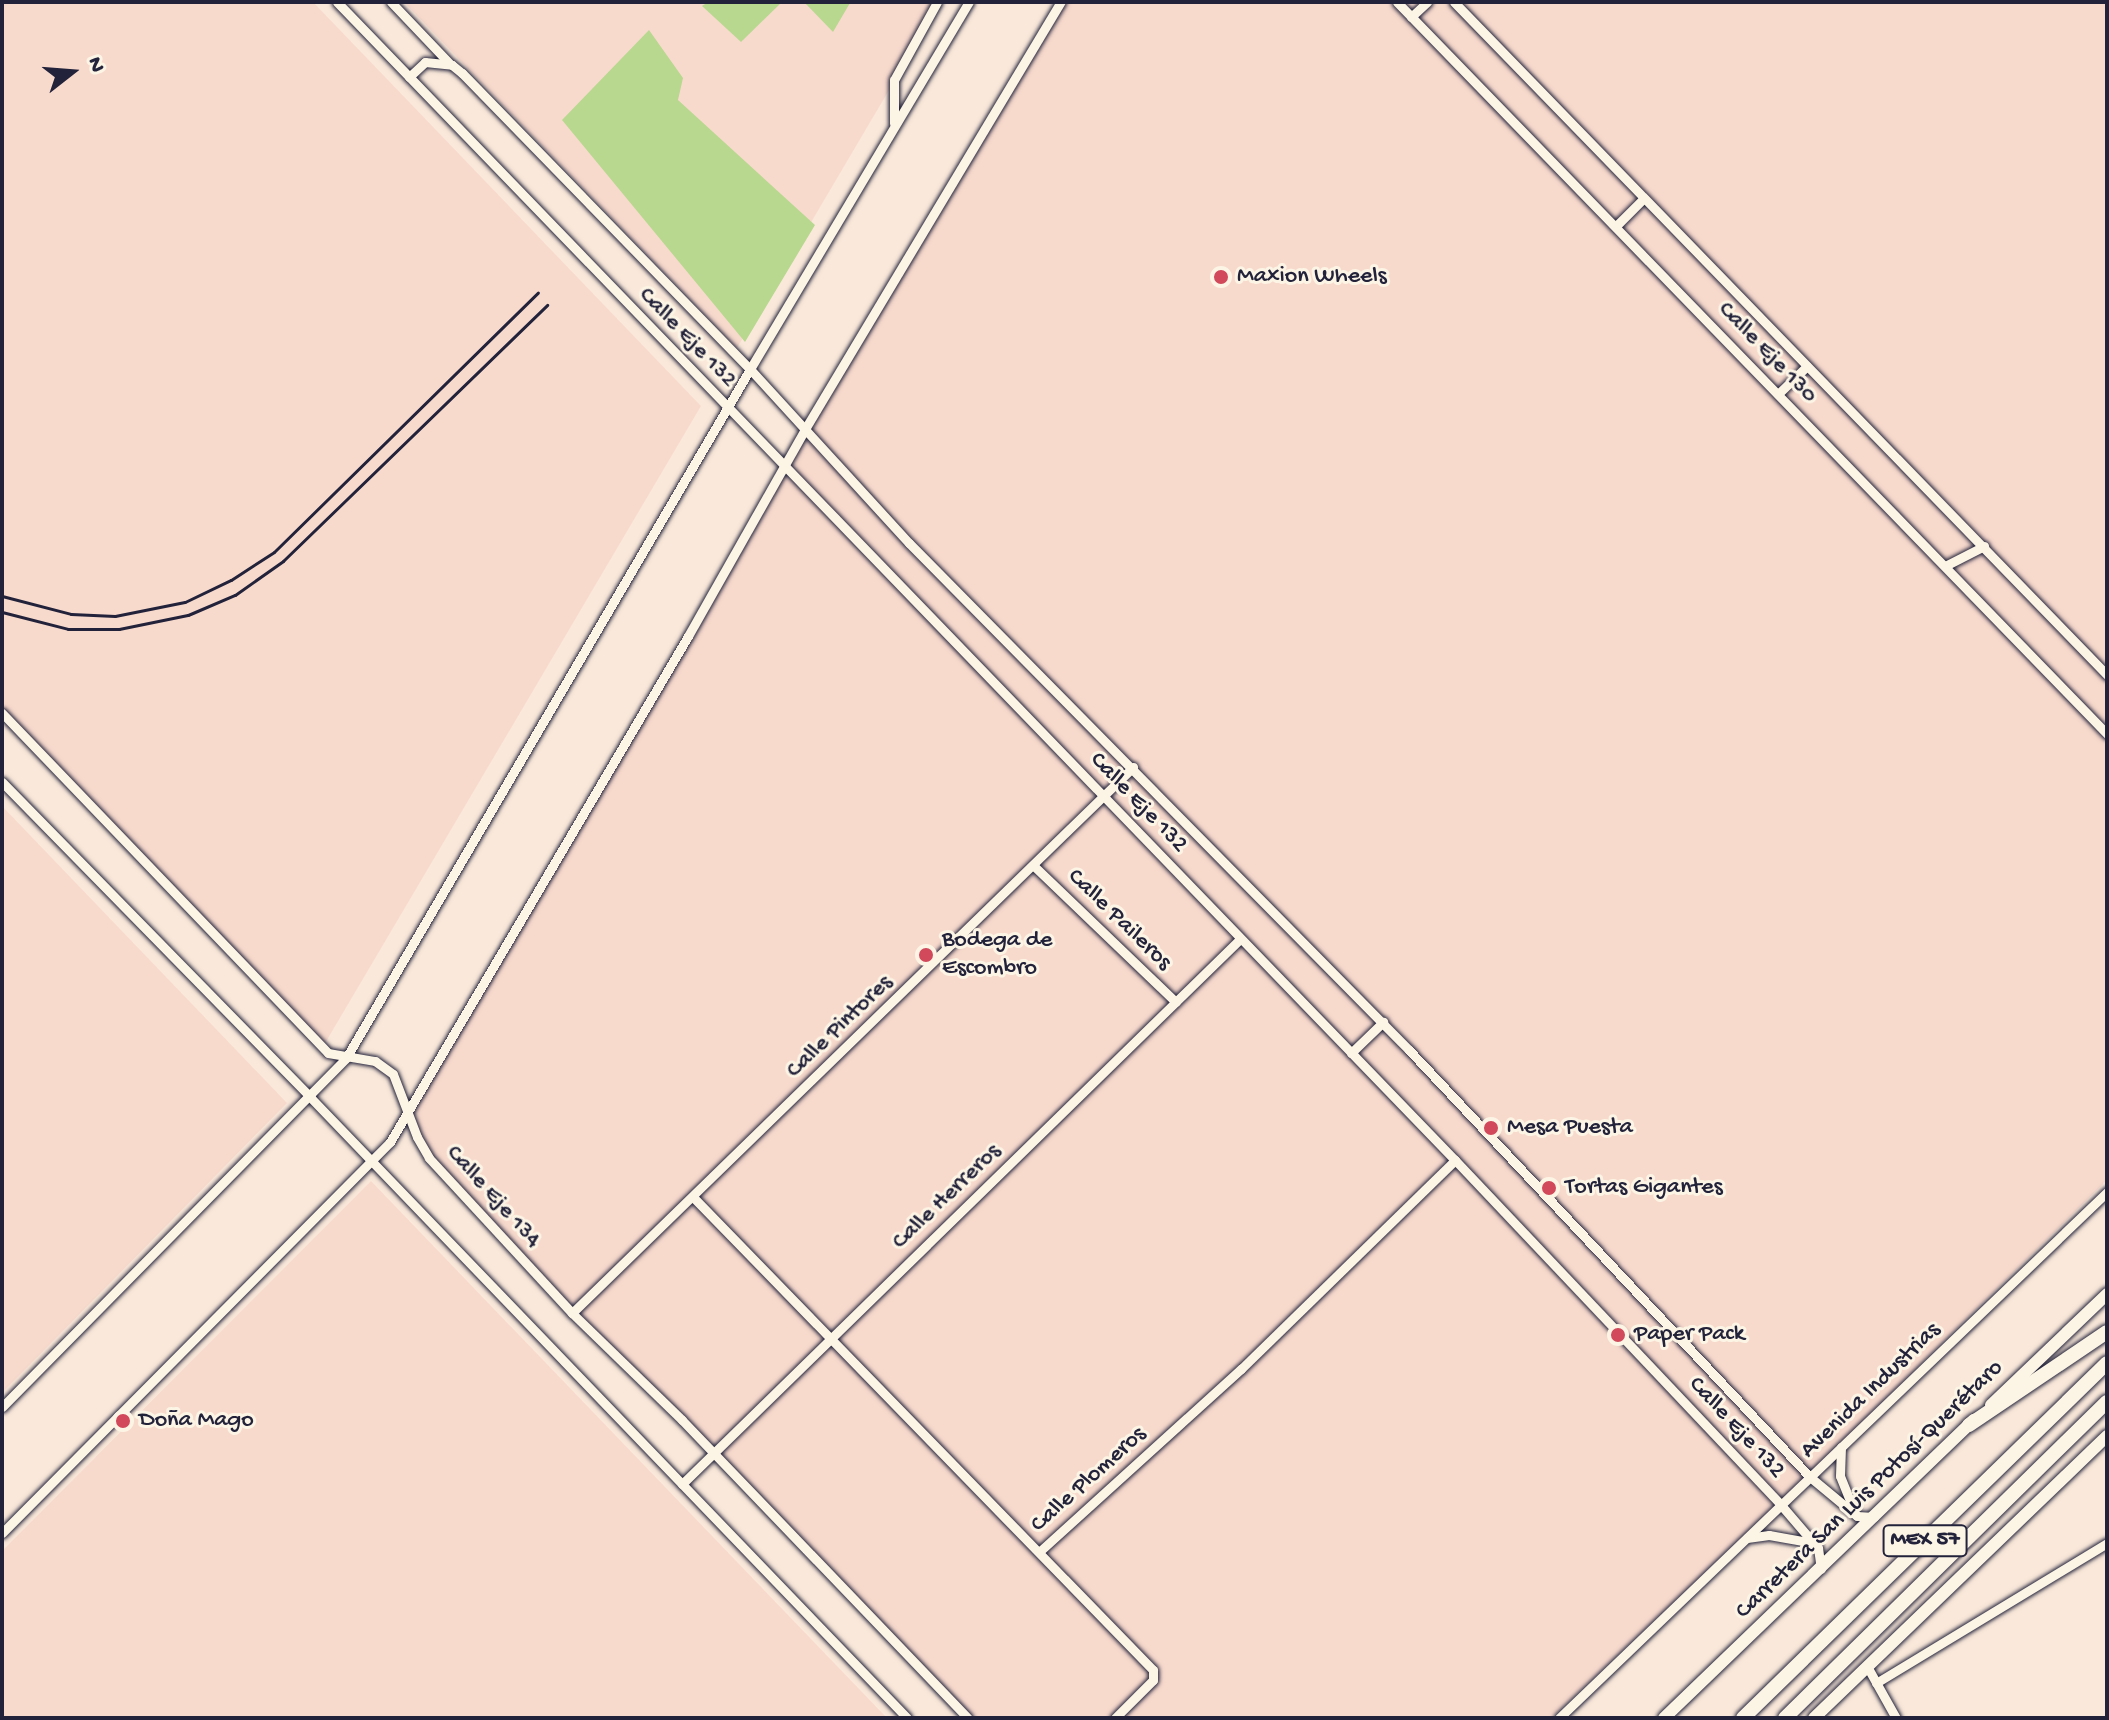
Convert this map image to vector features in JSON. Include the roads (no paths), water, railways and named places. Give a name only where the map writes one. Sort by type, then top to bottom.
[{"type":"highway","points":[[1969,1425],[2107,1332]]},
{"type":"highway","name":"MEX 57","points":[[1743,1718],[2107,1363]]},
{"type":"highway","name":"MEX 57","points":[[1788,1716],[2107,1402]]},
{"type":"main road","name":"Carretera San Luis Potosí-Querétaro","points":[[1664,1718],[2107,1294]]},
{"type":"main road","points":[[1814,1718],[2107,1436]]},
{"type":"street","name":"Calle Eje 132","points":[[337,2],[1455,1160],[1781,1505],[1814,1543],[1821,1569]]},
{"type":"street","name":"Calle Eje 132","points":[[391,2],[750,369],[909,543],[1383,1022],[1810,1477],[1857,1516]]},
{"type":"street","points":[[894,124],[894,80],[937,2]]},
{"type":"street","points":[[2,1407],[311,1098],[346,1058],[894,124],[969,2]]},
{"type":"street","points":[[2,1533],[390,1142],[805,429],[1061,2]]},
{"type":"street","name":"Calle Eje 130","points":[[1397,2],[2107,734]]},
{"type":"street","points":[[1411,17],[1427,2]]},
{"type":"street","name":"Calle Eje 130","points":[[1454,2],[2107,675]]},
{"type":"street","points":[[409,77],[425,62],[452,65]]},
{"type":"street","points":[[1616,226],[1643,199]]},
{"type":"street","points":[[1778,394],[1807,366]]},
{"type":"street","points":[[1945,566],[1984,546]]},
{"type":"street","name":"Calle Eje 134","points":[[2,713],[328,1053],[375,1061],[393,1074],[417,1137],[429,1158],[572,1313],[713,1453],[968,1718]]},
{"type":"street","points":[[2099,725],[2107,717]]},
{"type":"street","name":"Calle Pintores","points":[[572,1313],[1035,867],[1133,767]]},
{"type":"street","points":[[2,782],[371,1159],[907,1718]]},
{"type":"street","name":"Calle Paileros","points":[[1035,867],[1176,1002]]},
{"type":"street","name":"Calle Herreros","points":[[682,1484],[1240,939]]},
{"type":"street","points":[[1351,1053],[1383,1022]]},
{"type":"street","name":"Calle Plomeros","points":[[693,1197],[1039,1552],[1241,1369],[1455,1160]]},
{"type":"street","name":"Avenida Industrias","points":[[1559,1718],[2107,1192]]},
{"type":"street","points":[[1841,1447],[1840,1476],[1857,1516],[1874,1517]]},
{"type":"street","points":[[1747,1538],[1769,1535],[1814,1543]]},
{"type":"street","points":[[1876,1683],[2107,1543]]},
{"type":"street","points":[[1039,1552],[1153,1670],[1153,1680],[1115,1718]]},
{"type":"street","points":[[1868,1668],[1896,1718]]},
{"type":"railway","points":[[2,596],[71,614],[115,616],[185,602],[231,580],[274,552],[538,293]]},
{"type":"railway","points":[[2,612],[68,629],[119,629],[188,615],[235,595],[283,561],[547,305]]},
{"type":"place","name":"Maxion Wheels","points":[[1221,277]]},
{"type":"place","name":"Bodega de Escombro","points":[[926,955]]},
{"type":"place","name":"Mesa Puesta","points":[[1491,1128]]},
{"type":"place","name":"Tortas Gigantes","points":[[1549,1188]]},
{"type":"place","name":"Paper Pack","points":[[1618,1335]]},
{"type":"place","name":"Doña Mago","points":[[123,1421]]}]
